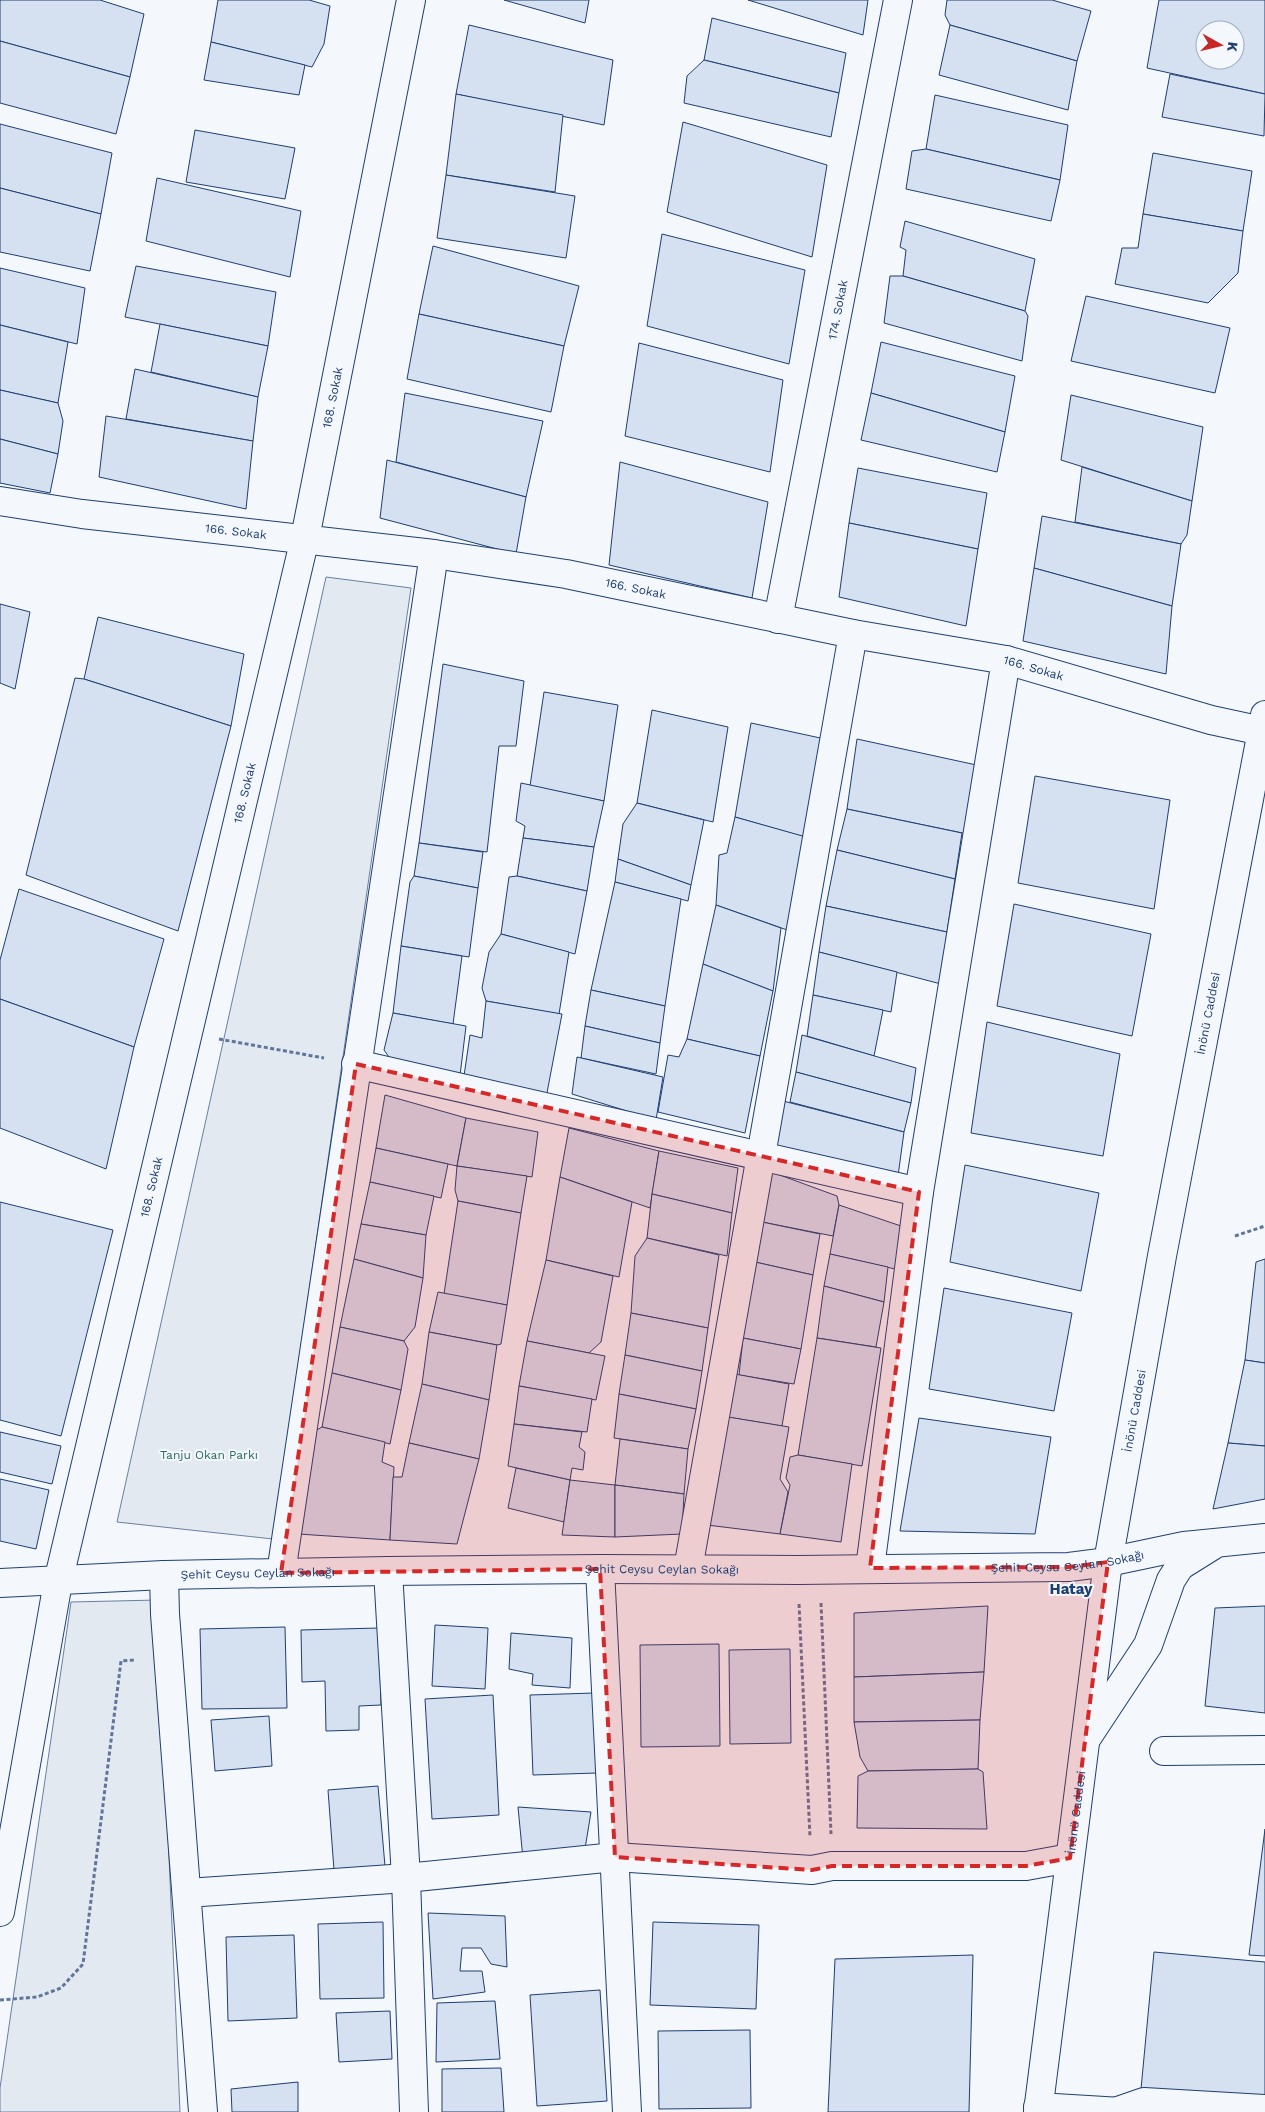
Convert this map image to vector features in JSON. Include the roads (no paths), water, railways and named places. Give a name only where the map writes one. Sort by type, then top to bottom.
[{"type":"street","name":"168. Sokak","points":[[0,1912],[58,1582],[305,538],[411,0]]},
{"type":"street","name":"174. Sokak","points":[[778,619],[898,0]]},
{"type":"street","name":"166. Sokak","points":[[0,501],[82,514],[434,554],[566,574],[853,634],[1006,660],[1211,720],[1263,723]]},
{"type":"street","points":[[281,1573],[434,554]]},
{"type":"street","points":[[688,1569],[853,634]]},
{"type":"street","points":[[870,1568],[919,1192],[1006,660]]},
{"type":"street","name":"İnönü Caddesi","points":[[1038,2110],[1108,1562],[1162,1256],[1263,723]]},
{"type":"street","points":[[356,1064],[919,1192]]},
{"type":"street","name":"Şehit Ceysu Ceylan Sokağı","points":[[0,1583],[58,1582],[164,1575],[388,1571],[1069,1567],[1108,1562],[1184,1546],[1265,1538]]},
{"type":"street","points":[[1086,1739],[1148,1645],[1171,1580],[1180,1566],[1217,1543]]},
{"type":"street","points":[[600,1569],[627,2112]]},
{"type":"street","points":[[388,1571],[406,1878],[414,2112]]},
{"type":"street","points":[[164,1575],[168,1659],[203,2112]]},
{"type":"street","points":[[1164,1752],[1265,1750]]},
{"type":"street","points":[[187,1894],[406,1878],[615,1857],[822,1868],[1026,1866],[1070,1858]]},
{"type":"street","points":[[1038,2110],[1120,2111],[1144,2102],[1265,2109]]},
{"type":"district","name":"Hatay","points":[[1071,1589]]},
{"type":"park label","name":"Tanju Okan Parkı","points":[[209,1455]]}]
